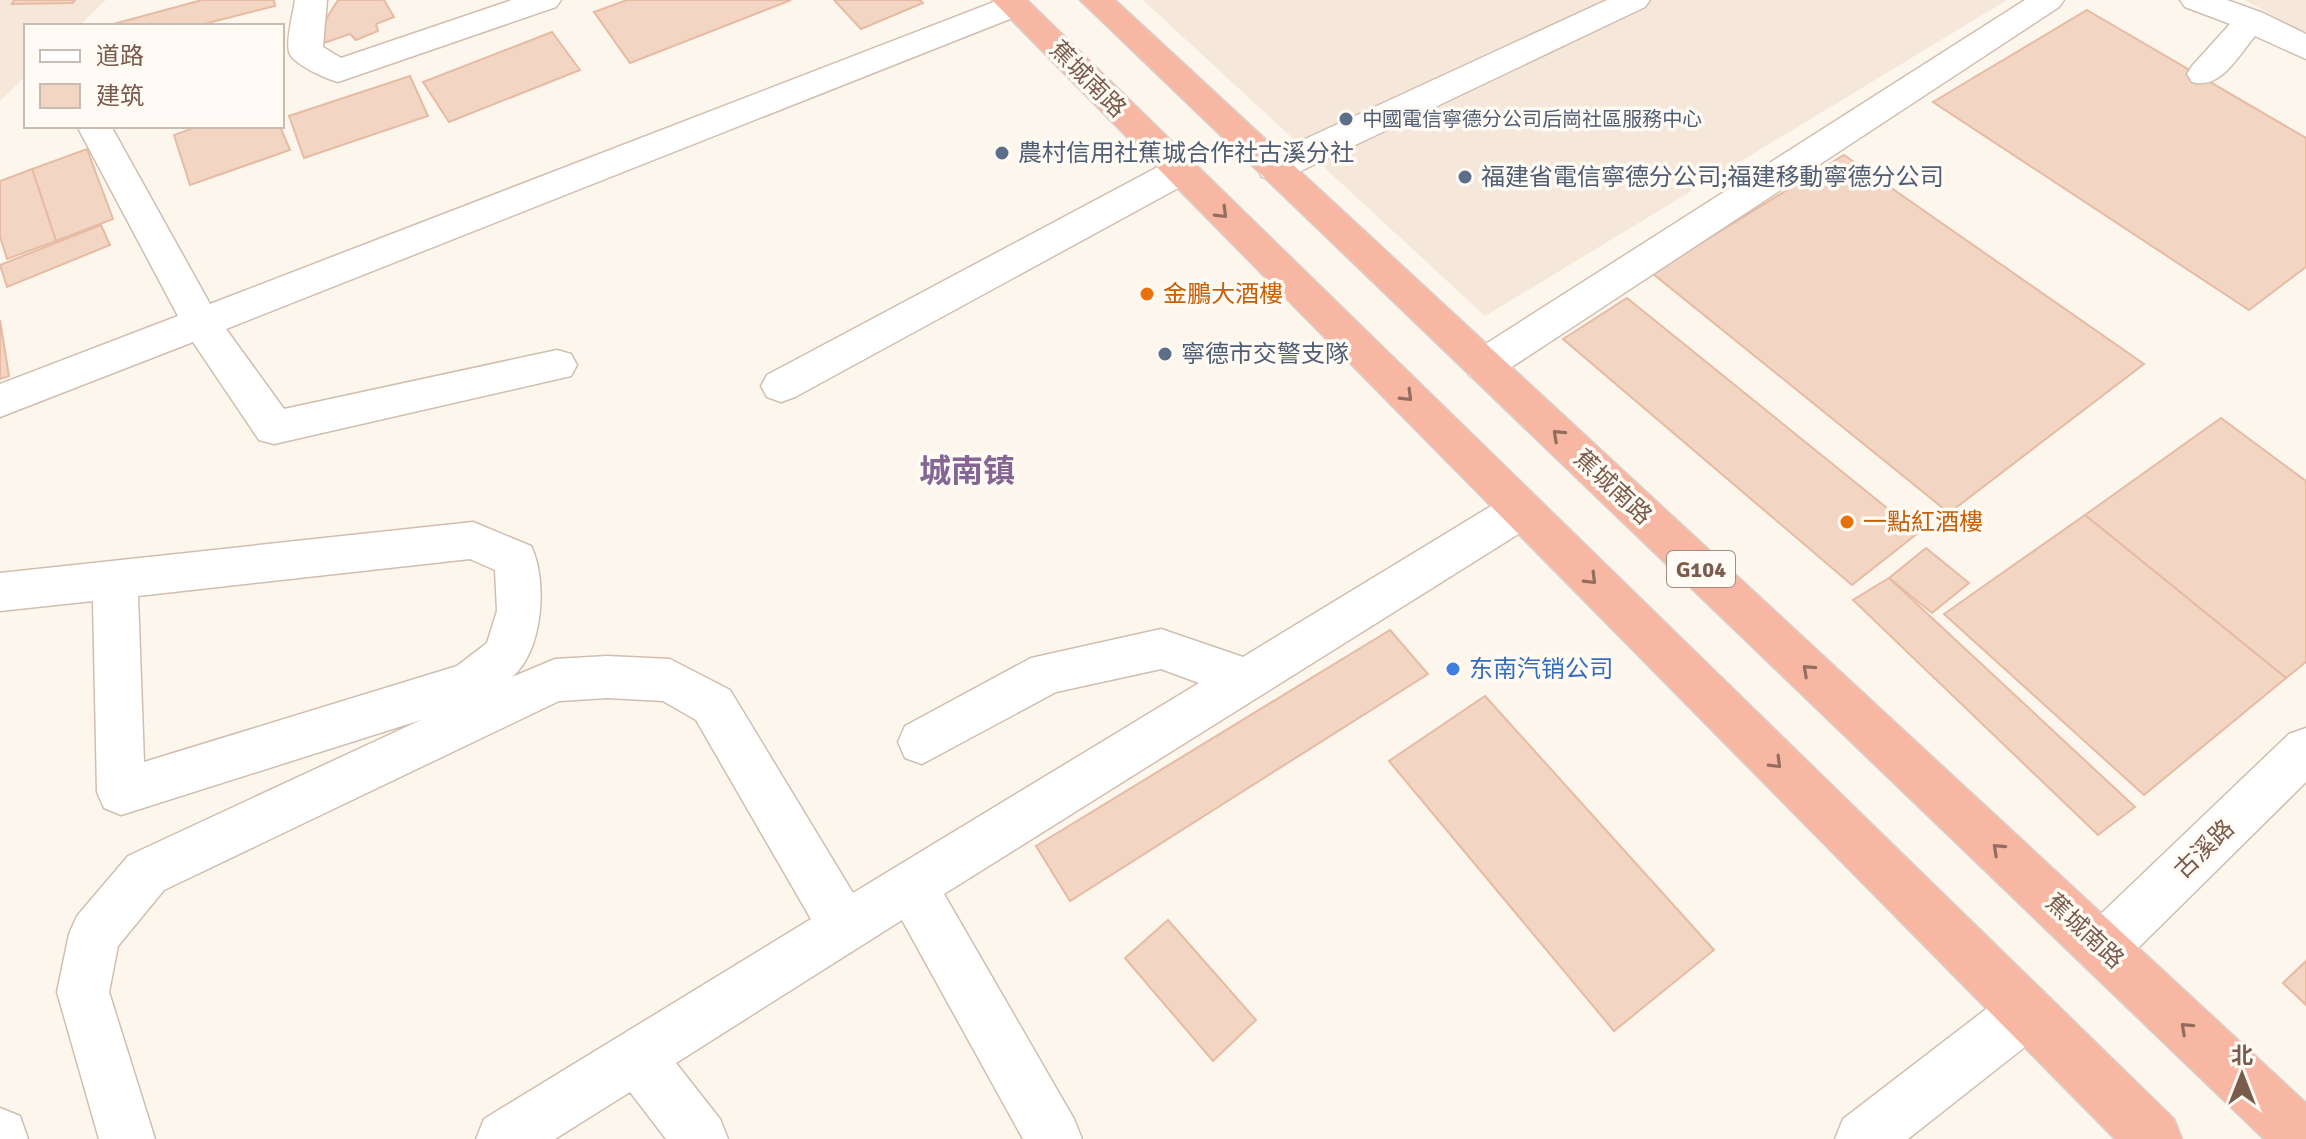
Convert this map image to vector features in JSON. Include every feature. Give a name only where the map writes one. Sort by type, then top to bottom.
[{"type":"highway","name":"蕉城南路","points":[[1096,0],[2304,1139]]},
{"type":"highway","name":"蕉城南路","points":[[1011,3],[2154,1139]]},
{"type":"street","points":[[311,0],[306,52],[338,71],[545,0]]},
{"type":"street","points":[[1275,168],[1634,0]]},
{"type":"street","points":[[1484,365],[2048,0]]},
{"type":"street","points":[[2196,0],[2251,20],[2306,48]]},
{"type":"street","points":[[0,401],[1011,3]]},
{"type":"street","points":[[2204,74],[2251,20]]},
{"type":"street","points":[[95,128],[201,323],[274,428],[557,365]]},
{"type":"street","points":[[781,386],[1180,171]]},
{"type":"street","points":[[504,1139],[1521,510]]},
{"type":"street","points":[[0,592],[115,579],[473,540],[516,559],[519,611],[506,655],[471,683],[121,792],[115,579]]},
{"type":"street","points":[[922,742],[1047,673],[1161,649],[1247,679]]},
{"type":"street","points":[[127,1139],[83,992],[95,934],[146,873],[555,680],[607,677],[670,680],[713,705],[845,927]]},
{"type":"street","name":"古溪路","points":[[2102,948],[2306,750]]},
{"type":"street","points":[[911,886],[1054,1139]]},
{"type":"street","points":[[1863,1139],[2026,1012]]},
{"type":"street","points":[[637,1056],[700,1139]]},
{"type":"shaded area","points":[[0,0],[106,0],[81,24],[24,24],[24,78],[0,101]]},
{"type":"shaded area","points":[[1143,0],[2007,0],[1485,316]]},
{"type":"shaded area","points":[[2245,0],[2306,0],[2306,35]]},
{"type":"building","points":[[14,0],[75,0],[73,3],[12,4]]},
{"type":"building","points":[[202,0],[274,0],[275,6],[204,24],[113,24]]},
{"type":"building","points":[[338,0],[384,0],[394,17],[376,24],[378,31],[356,40],[350,34],[318,45],[315,37]]},
{"type":"building","points":[[627,0],[791,0],[630,63],[594,12]]},
{"type":"building","points":[[834,0],[920,0],[923,3],[861,29]]},
{"type":"building","points":[[2087,10],[2306,138],[2306,267],[2249,310],[1933,102]]},
{"type":"building","points":[[552,32],[580,70],[449,122],[423,82]]},
{"type":"building","points":[[410,76],[428,116],[304,158],[289,116]]},
{"type":"building","points":[[193,128],[281,128],[290,150],[190,185],[174,135]]},
{"type":"building","points":[[87,149],[113,219],[56,241],[32,169]]},
{"type":"building","points":[[1844,155],[2144,364],[1949,513],[1652,273]]},
{"type":"building","points":[[32,169],[56,241],[7,259],[0,236],[0,181]]},
{"type":"building","points":[[101,225],[110,245],[7,287],[0,265]]},
{"type":"building","points":[[1627,298],[1918,533],[1852,585],[1563,339]]},
{"type":"building","points":[[0,320],[9,376],[0,379]]},
{"type":"building","points":[[2221,418],[2306,481],[2306,662],[2286,678],[2085,515]]},
{"type":"building","points":[[2085,515],[2286,678],[2144,795],[1944,614]]},
{"type":"building","points":[[1926,548],[1969,583],[1932,613],[1889,578]]},
{"type":"building","points":[[1889,578],[2135,807],[2098,835],[1853,600]]},
{"type":"building","points":[[1390,630],[1428,674],[1070,901],[1036,846]]},
{"type":"building","points":[[1485,696],[1714,950],[1614,1031],[1389,761]]},
{"type":"building","points":[[1168,920],[1256,1020],[1213,1061],[1125,958]]},
{"type":"building","points":[[2306,961],[2306,1005],[2283,983]]},
{"type":"place","name":"中國電信寧德分公司后崗社區服務中心","points":[[1346,119]]},
{"type":"place","name":"農村信用社蕉城合作社古溪分社","points":[[1002,153]]},
{"type":"place","name":"福建省電信寧德分公司;福建移動寧德分公司","points":[[1465,177]]},
{"type":"place","name":"金鵬大酒樓","points":[[1147,294]]},
{"type":"place","name":"寧德市交警支隊","points":[[1165,354]]},
{"type":"place","name":"一點紅酒樓","points":[[1847,522]]},
{"type":"place","name":"东南汽销公司","points":[[1453,669]]},
{"type":"district","name":"城南镇","points":[[967,471]]}]
